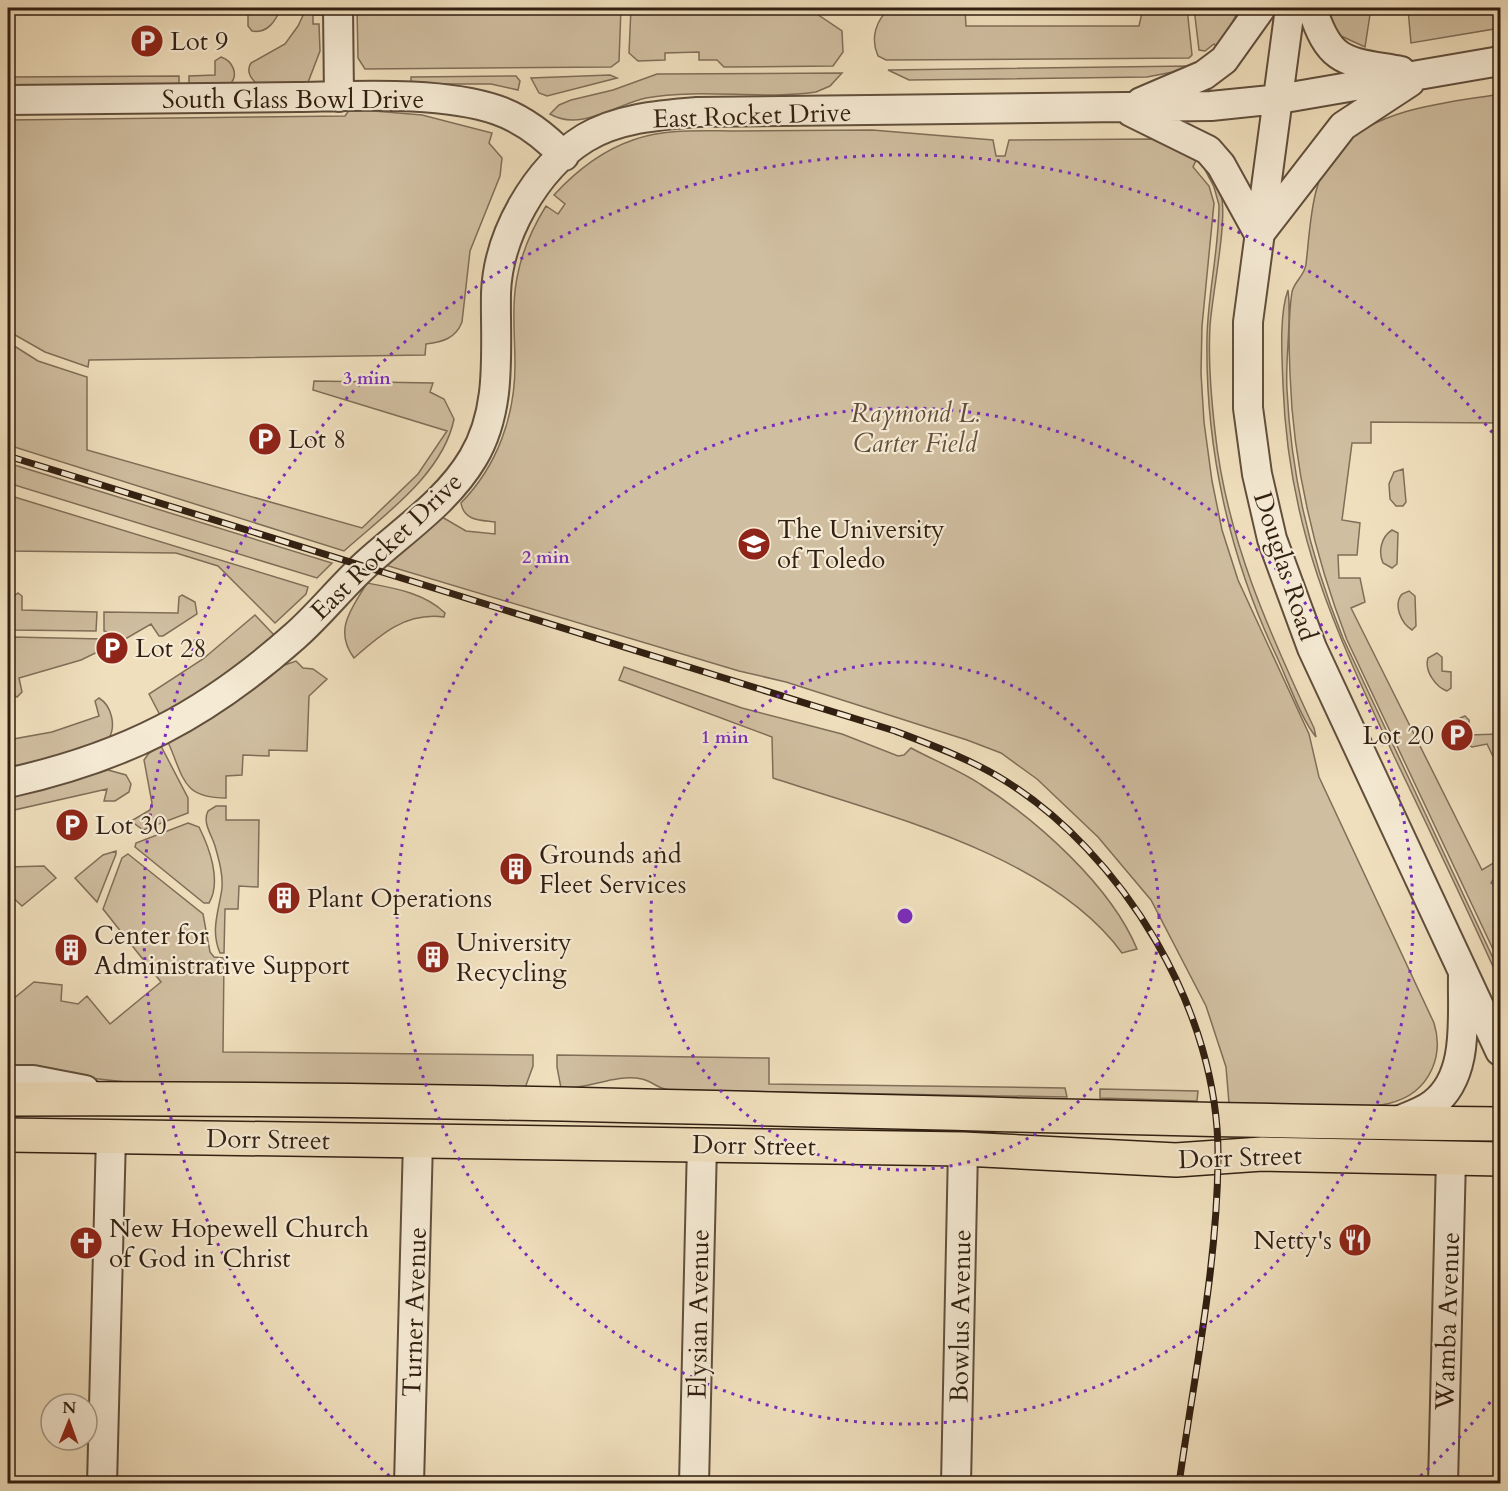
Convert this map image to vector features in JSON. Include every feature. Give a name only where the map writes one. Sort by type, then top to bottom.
[{"type":"main road","name":"Dorr Street","points":[[8,1099],[125,1098],[961,1112],[1215,1121],[1500,1124]]},
{"type":"main road","points":[[418,1141],[542,1130],[636,1129],[642,1124],[643,1107]]},
{"type":"main road","name":"Dorr Street","points":[[8,1135],[963,1149],[1176,1160],[1262,1154],[1500,1159]]},
{"type":"street","points":[[338,8],[339,97]]},
{"type":"street","points":[[1125,109],[1204,75],[1224,60],[1261,8]]},
{"type":"street","name":"Douglas Road","points":[[1290,8],[1251,290],[1246,365],[1253,447],[1272,539],[1312,648],[1500,1051]]},
{"type":"street","points":[[1312,8],[1321,37],[1337,54],[1357,63],[1421,75]]},
{"type":"street","name":"East Rocket Drive","points":[[8,783],[59,771],[120,751],[200,709],[252,672],[295,636],[363,566],[415,522],[458,481],[474,457],[491,410],[496,381],[496,291],[500,264],[508,239],[531,194],[564,156],[593,135],[660,115],[697,112],[1125,109],[1211,106],[1279,99],[1500,61]]},
{"type":"street","points":[[1125,109],[1208,150],[1221,165],[1259,234],[1343,126],[1421,75]]},
{"type":"street","name":"South Glass Bowl Drive","points":[[8,100],[416,98],[484,106],[526,124],[564,156]]},
{"type":"street","points":[[1393,1123],[1431,1105],[1441,1097],[1452,1080],[1459,1060],[1464,971]]},
{"type":"street","points":[[8,1080],[33,1080],[125,1098]]},
{"type":"street","points":[[102,1484],[111,1136]]},
{"type":"street","name":"Turner Avenue","points":[[409,1484],[418,1141]]},
{"type":"street","name":"Elysian Avenue","points":[[694,1484],[702,1144]]},
{"type":"street","name":"Bowlus Avenue","points":[[956,1484],[963,1149]]},
{"type":"street","name":"Wamba Avenue","points":[[1443,1484],[1451,1158]]},
{"type":"green space","points":[[265,8],[281,8],[267,28],[252,31],[248,26],[248,13],[265,12]]},
{"type":"green space","points":[[321,8],[321,15],[313,15],[313,24],[319,24],[320,51],[307,85],[257,84],[250,74],[251,63],[285,44],[298,26],[306,9]]},
{"type":"green space","points":[[357,8],[621,8],[619,61],[611,67],[365,69],[358,58]]},
{"type":"green space","points":[[631,8],[808,8],[842,31],[843,52],[833,66],[724,67],[717,60],[699,60],[699,52],[665,53],[665,60],[638,61],[629,53]]},
{"type":"green space","points":[[890,8],[965,8],[966,26],[1139,26],[1143,8],[1187,8],[1192,55],[1189,58],[886,60],[878,56],[875,36],[881,18]]},
{"type":"green space","points":[[1194,8],[1240,8],[1218,48],[1214,44],[1205,51],[1199,50]]},
{"type":"green space","points":[[1324,8],[1371,8],[1365,47],[1341,36],[1338,40]]},
{"type":"green space","points":[[1469,8],[1470,10],[1500,10],[1500,28],[1411,43],[1408,9]]},
{"type":"green space","points":[[221,57],[229,62],[233,69],[234,77],[230,84],[189,86],[189,76],[215,75],[215,61]]},
{"type":"green space","points":[[1190,66],[1147,77],[909,80],[888,70]]},
{"type":"green space","points":[[842,73],[830,86],[816,92],[774,95],[667,95],[646,98],[598,115],[574,120],[562,119],[550,114],[559,105],[571,100],[613,90],[657,74]]},
{"type":"green space","points":[[610,75],[617,78],[547,96],[539,93],[531,78]]},
{"type":"green space","points":[[179,76],[179,86],[8,87],[8,77]]},
{"type":"green space","points":[[516,76],[520,81],[518,90],[491,84],[411,84],[411,77]]},
{"type":"green space","points":[[1500,94],[1500,423],[1371,422],[1371,443],[1352,443],[1342,520],[1360,523],[1357,555],[1338,555],[1339,578],[1360,578],[1365,602],[1351,608],[1482,870],[1495,862],[1500,864],[1500,869],[1491,883],[1500,888],[1500,964],[1347,640],[1335,608],[1315,542],[1301,476],[1292,408],[1289,333],[1292,292],[1305,268],[1314,200],[1331,157],[1359,132],[1377,122],[1438,104]]},
{"type":"green space","points":[[350,109],[422,115],[492,133],[489,143],[502,158],[500,176],[470,251],[462,322],[456,332],[448,338],[426,344],[425,355],[89,360],[88,367],[45,352],[8,331],[8,120],[345,116]]},
{"type":"green space","name":"Raymond L. Carter Field","points":[[872,130],[993,140],[996,156],[1005,156],[1009,140],[1151,139],[1167,141],[1198,156],[1193,167],[1209,186],[1214,203],[1202,326],[1201,373],[1204,422],[1212,481],[1222,530],[1238,580],[1309,734],[1319,777],[1434,1023],[1438,1046],[1432,1069],[1423,1084],[1410,1095],[1380,1105],[1364,1106],[1229,1103],[1226,1067],[1206,1006],[1151,900],[1098,837],[1037,779],[1001,753],[786,682],[739,671],[385,565],[442,517],[466,531],[495,534],[495,522],[478,520],[469,516],[465,513],[461,503],[474,489],[494,457],[502,440],[512,403],[515,365],[515,296],[523,255],[546,206],[558,214],[565,204],[554,195],[571,178],[610,150],[633,140],[658,134],[698,131]]},
{"type":"green space","points":[[1206,166],[1220,190],[1223,206],[1209,352],[1212,405],[1221,470],[1239,546],[1252,583],[1316,737],[1300,709],[1259,617],[1233,540],[1223,500],[1210,419],[1207,378],[1208,320],[1219,205],[1214,187],[1204,168]]},
{"type":"green space","points":[[1288,290],[1289,422],[1304,516],[1321,578],[1343,638],[1500,973],[1500,982],[1352,664],[1318,576],[1304,532],[1287,437],[1283,385],[1283,311]]},
{"type":"green space","points":[[8,342],[38,361],[87,377],[87,450],[362,528],[418,474],[447,431],[313,390],[314,381],[433,383],[430,392],[444,399],[454,419],[448,439],[438,458],[425,475],[393,508],[344,551],[8,445]]},
{"type":"green space","points":[[8,463],[332,563],[317,578],[8,483]]},
{"type":"green space","points":[[1403,469],[1406,502],[1403,506],[1396,506],[1390,499],[1389,484],[1394,472]]},
{"type":"green space","points":[[8,495],[308,587],[306,594],[275,623],[218,566],[176,553],[8,551]]},
{"type":"green space","points":[[1392,530],[1398,533],[1397,564],[1392,568],[1383,563],[1381,550],[1385,537]]},
{"type":"green space","points":[[367,583],[419,596],[437,606],[445,613],[444,617],[430,616],[406,621],[384,633],[354,658],[348,648],[345,629],[351,610]]},
{"type":"green space","points":[[1409,591],[1415,596],[1416,626],[1412,630],[1402,618],[1398,608],[1399,598]]},
{"type":"green space","points":[[18,593],[22,596],[22,610],[97,612],[96,631],[14,630],[14,596]]},
{"type":"green space","points":[[182,595],[195,602],[197,614],[163,636],[159,636],[151,624],[120,642],[111,633],[104,631],[104,612],[178,613],[179,597]]},
{"type":"green space","points":[[255,615],[274,635],[241,664],[161,717],[149,694],[203,659]]},
{"type":"green space","points":[[13,637],[102,639],[112,645],[81,660],[19,678],[22,692],[17,697],[12,694]]},
{"type":"green space","points":[[1437,653],[1442,657],[1442,671],[1451,672],[1451,688],[1447,691],[1435,682],[1429,673],[1428,658]]},
{"type":"green space","points":[[296,661],[303,668],[313,669],[327,679],[309,696],[307,751],[269,750],[269,756],[243,755],[242,775],[226,776],[226,798],[212,797],[193,790],[186,784],[168,742],[223,709],[279,667]]},
{"type":"green space","points":[[624,667],[742,708],[842,734],[898,756],[904,755],[911,748],[963,774],[1025,816],[1070,856],[1110,902],[1137,949],[1122,953],[1091,919],[1053,889],[1009,864],[962,842],[913,824],[773,778],[772,737],[619,680]]},
{"type":"green space","points":[[99,698],[107,706],[112,716],[109,738],[47,760],[8,767],[8,740],[52,732],[99,716],[95,701]]},
{"type":"green space","points":[[1465,716],[1469,720],[1469,735],[1500,734],[1500,771],[1487,744],[1472,747],[1467,744],[1458,725],[1460,718]]},
{"type":"green space","points":[[161,746],[188,798],[188,813],[143,830],[131,821],[150,810],[152,803],[144,760],[149,753]]},
{"type":"green space","points":[[108,770],[126,775],[131,784],[129,792],[115,801],[104,801],[107,789],[10,811],[8,818],[8,796]]},
{"type":"green space","points":[[216,806],[226,806],[226,820],[259,820],[258,887],[239,886],[238,909],[225,909],[224,953],[220,953],[217,945],[215,928],[222,888],[221,872],[206,820],[208,811]]},
{"type":"green space","points":[[188,823],[199,827],[213,864],[214,885],[209,903],[204,903],[135,847],[136,843]]},
{"type":"green space","points":[[116,851],[97,902],[75,878],[103,855]]},
{"type":"green space","points":[[128,854],[203,914],[210,952],[214,957],[224,958],[223,1052],[533,1055],[533,1066],[525,1088],[126,1082],[8,1069],[8,1003],[34,982],[62,985],[61,1001],[78,1004],[87,996],[110,1024],[161,982],[103,909],[122,858]]},
{"type":"green space","points":[[44,866],[56,878],[22,906],[8,893],[8,867]]},
{"type":"green space","points":[[557,1055],[769,1058],[769,1084],[1065,1088],[1067,1097],[669,1090],[646,1080],[632,1078],[561,1088]]},
{"type":"green space","points":[[1100,1089],[1198,1091],[1197,1101],[1100,1098]]},
{"type":"railway","points":[[8,456],[895,731],[987,770],[1044,809],[1086,848],[1124,892],[1156,941],[1183,994],[1202,1048],[1214,1104],[1218,1159],[1214,1241],[1179,1484]]},
{"type":"place","name":"Lot 9","points":[[147,41]]},
{"type":"place","name":"Lot 8","points":[[265,439]]},
{"type":"place","name":"The University of Toledo","points":[[754,544]]},
{"type":"place","name":"Lot 28","points":[[112,648]]},
{"type":"place","name":"Lot 20","points":[[1457,735]]},
{"type":"place","name":"Lot 30","points":[[72,825]]},
{"type":"place","name":"Grounds and Fleet Services","points":[[516,869]]},
{"type":"place","name":"Plant Operations","points":[[284,898]]},
{"type":"place","name":"Center for Administrative Support","points":[[71,950]]},
{"type":"place","name":"University Recycling","points":[[433,957]]},
{"type":"place","name":"Netty's","points":[[1355,1240]]},
{"type":"place","name":"New Hopewell Church of God in Christ","points":[[86,1243]]}]
